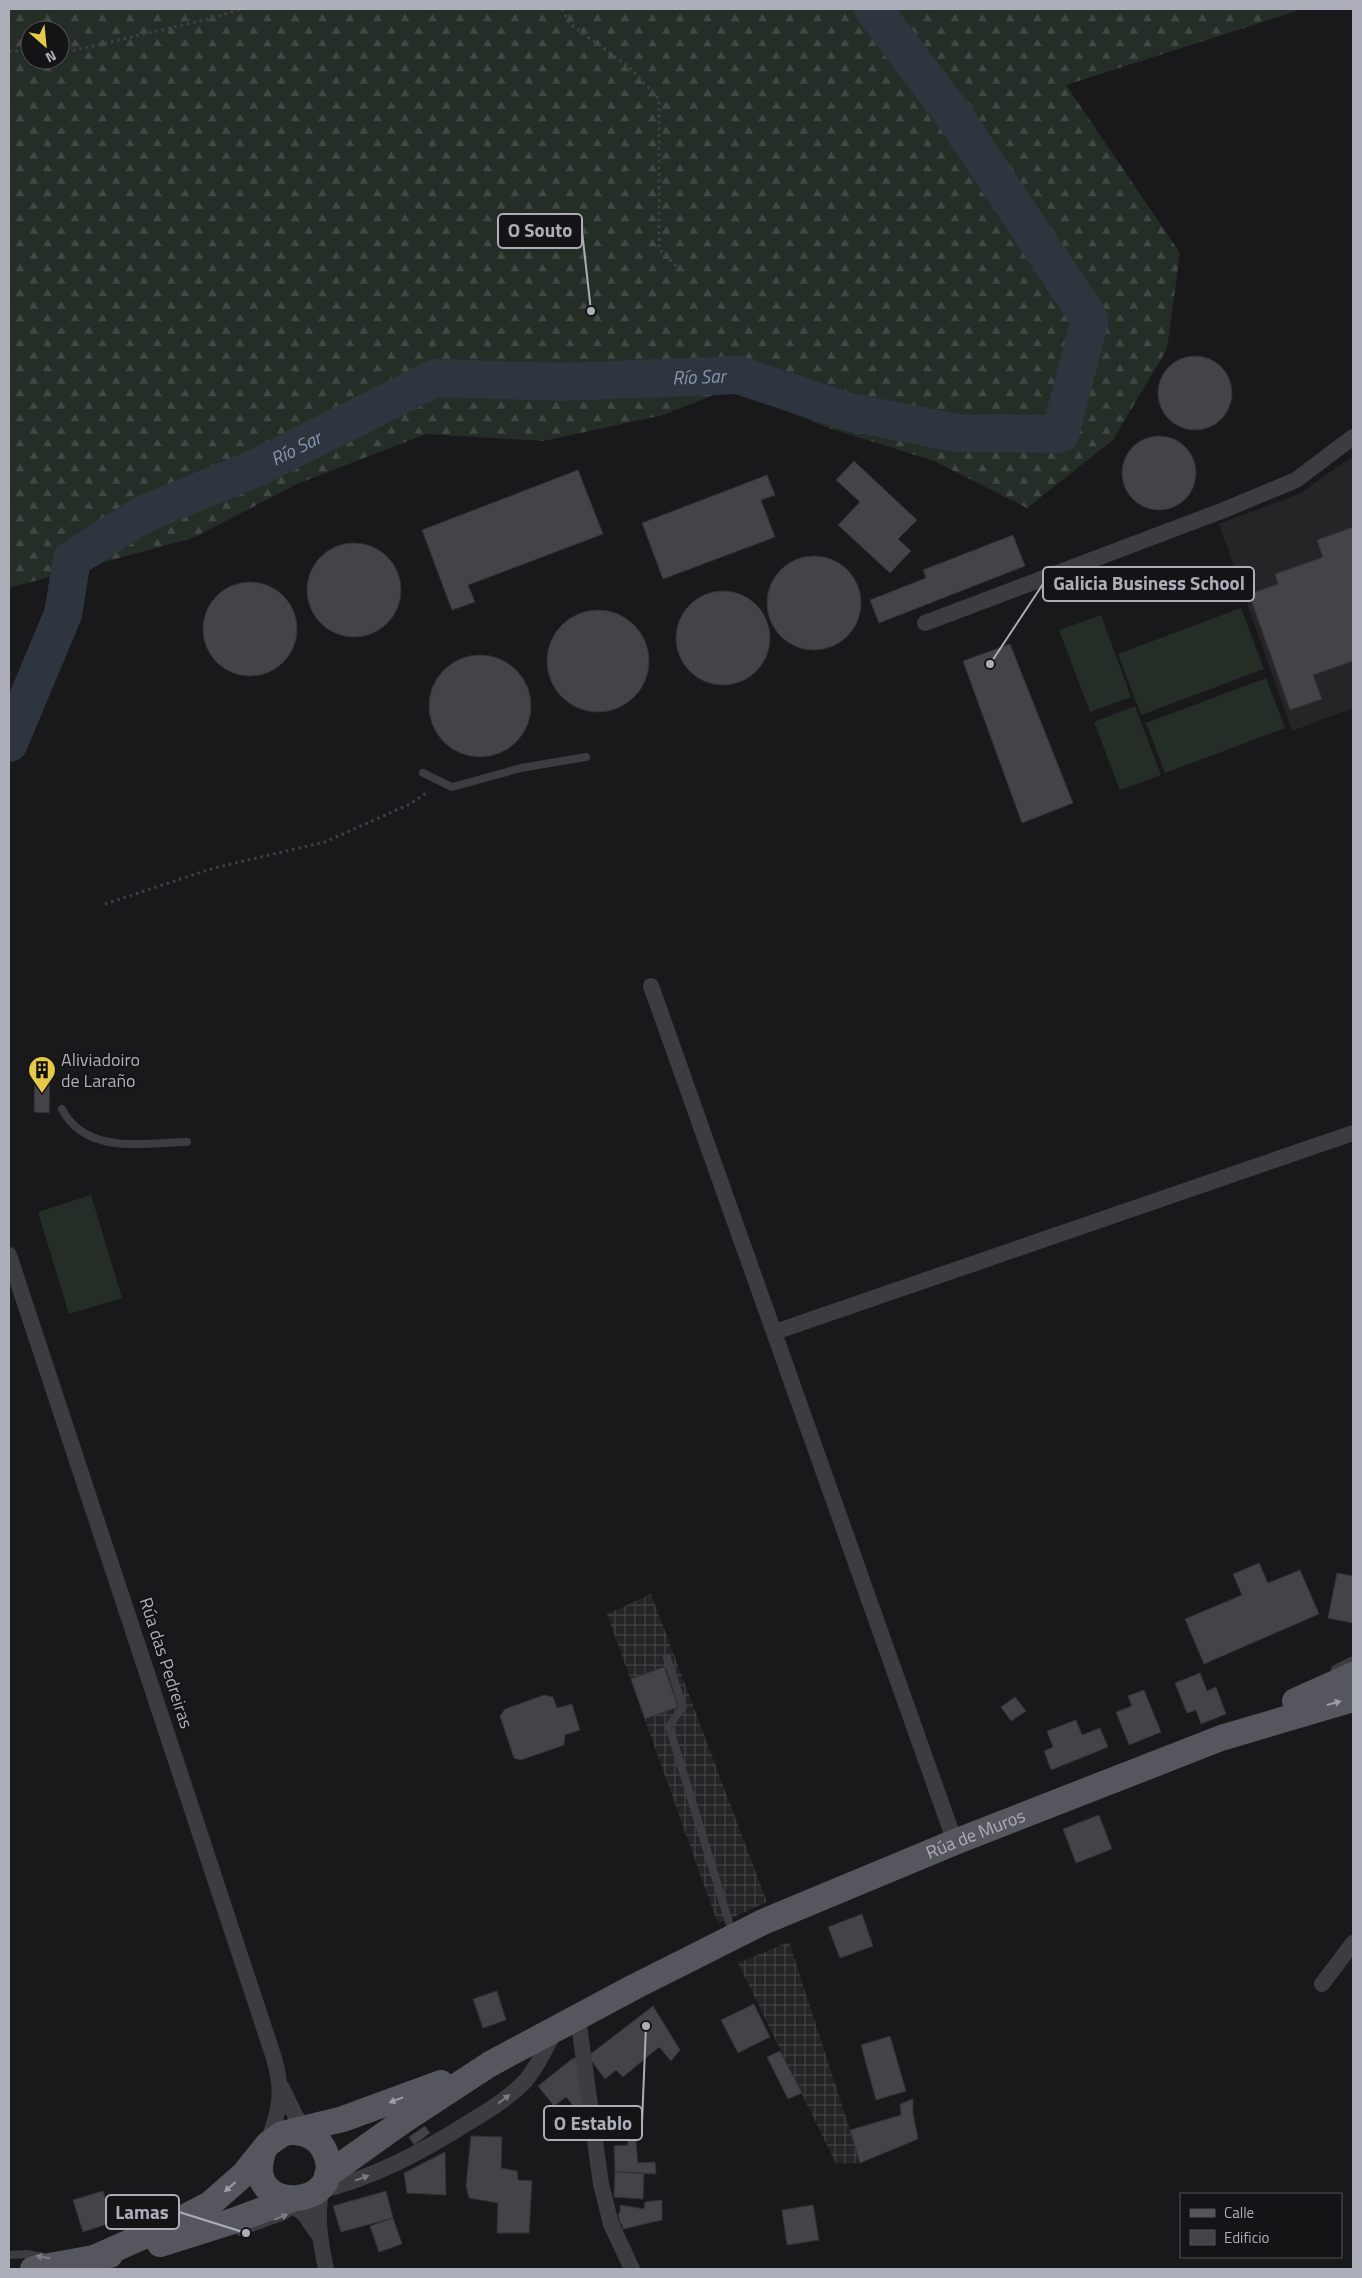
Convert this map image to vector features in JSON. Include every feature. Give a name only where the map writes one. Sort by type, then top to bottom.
[{"type":"main road","name":"Rúa de Muros","points":[[1221,1738],[1303,1697],[1341,1674]]},
{"type":"main road","name":"Rúa de Muros","points":[[490,2064],[734,1936],[955,1842],[1221,1738],[1353,1699]]},
{"type":"main road","points":[[85,2261],[173,2223],[210,2204],[244,2174],[265,2149],[282,2134],[308,2130],[393,2102],[490,2064]]},
{"type":"main road","points":[[33,2269],[85,2261],[171,2241],[303,2195],[403,2121],[490,2064]]},
{"type":"main road","points":[[303,2195],[327,2157],[308,2130]]},
{"type":"main road","points":[[265,2149],[260,2165],[262,2177],[270,2190],[303,2195]]},
{"type":"street","points":[[926,623],[1224,510],[1296,480],[1353,437]]},
{"type":"street","points":[[651,986],[955,1842]]},
{"type":"street","points":[[774,1332],[1353,1132]]},
{"type":"street","name":"Rúa das Pedreiras","points":[[9,1255],[260,2010],[282,2086],[308,2130]]},
{"type":"street","points":[[1322,1984],[1353,1943]]},
{"type":"street","points":[[578,2018],[603,2191],[611,2224],[632,2269]]},
{"type":"street","points":[[303,2195],[351,2182],[402,2161],[479,2116],[524,2082],[533,2071],[555,2030]]},
{"type":"street","name":"Rúa das Pedreiras","points":[[265,2149],[279,2105],[282,2086]]},
{"type":"street","points":[[303,2195],[318,2234],[326,2269]]},
{"type":"street","points":[[303,2195],[318,2234]]},
{"type":"lane","points":[[423,773],[452,787],[521,768],[586,757]]},
{"type":"lane","points":[[62,1109],[73,1126],[83,1134],[98,1141],[129,1143],[187,1142]]},
{"type":"lane","points":[[667,1658],[683,1707],[669,1726],[734,1936]]},
{"type":"lane","points":[[1341,1674],[1353,1660]]},
{"type":"lane","points":[[1288,1702],[1316,1682]]},
{"type":"lane","points":[[229,2236],[282,2218],[303,2195]]},
{"type":"lane","points":[[151,2249],[177,2248]]},
{"type":"lane","points":[[9,2256],[35,2255],[85,2261]]},
{"type":"path","points":[[70,50],[209,19],[241,9]]},
{"type":"path","points":[[562,9],[570,24],[629,67],[659,99],[658,249],[682,272]]},
{"type":"path","points":[[104,904],[214,868],[325,842],[410,804],[442,782]]},
{"type":"shaded area","points":[[1353,456],[1353,708],[1292,731],[1219,524],[1301,493]]},
{"type":"shaded area","points":[[651,1594],[767,1902],[718,1924],[607,1614]]},
{"type":"shaded area","points":[[789,1942],[860,2163],[836,2164],[738,1963]]},
{"type":"green space","points":[[9,9],[1303,9],[1066,85],[1180,253],[1167,349],[1113,440],[1027,508],[934,461],[829,428],[731,388],[663,415],[544,441],[426,434],[297,484],[193,538],[9,588]]},
{"type":"green space","points":[[1241,608],[1264,669],[1141,715],[1118,654]]},
{"type":"green space","points":[[1101,615],[1131,697],[1090,712],[1059,630]]},
{"type":"green space","points":[[1266,678],[1285,728],[1165,773],[1146,723]]},
{"type":"green space","points":[[1135,706],[1161,775],[1120,790],[1094,722]]},
{"type":"green space","points":[[91,1195],[122,1298],[69,1314],[38,1212]]},
{"type":"building","points":[[1195,356],[1209,359],[1221,367],[1229,379],[1232,393],[1229,407],[1221,419],[1209,427],[1195,430],[1181,427],[1169,419],[1161,407],[1158,393],[1161,379],[1169,367],[1181,359]]},
{"type":"building","points":[[1159,436],[1173,439],[1185,447],[1193,459],[1196,473],[1193,487],[1185,499],[1173,507],[1159,510],[1145,507],[1133,499],[1125,487],[1122,473],[1125,459],[1133,447],[1145,439]]},
{"type":"building","points":[[854,461],[917,520],[898,539],[911,551],[890,573],[838,525],[860,502],[836,480]]},
{"type":"building","points":[[578,470],[603,534],[468,585],[475,602],[452,610],[422,530]]},
{"type":"building","points":[[767,475],[775,495],[761,500],[775,537],[663,579],[642,523]]},
{"type":"building","points":[[1353,527],[1353,661],[1313,675],[1322,699],[1290,710],[1249,594],[1278,584],[1275,574],[1323,557],[1317,540]]},
{"type":"building","points":[[1013,535],[1025,566],[879,623],[870,600],[926,578],[923,570]]},
{"type":"building","points":[[354,543],[372,547],[387,557],[397,572],[401,590],[397,608],[387,623],[372,633],[354,637],[336,633],[321,623],[311,608],[307,590],[311,572],[321,557],[336,547]]},
{"type":"building","points":[[814,556],[832,560],[847,570],[857,585],[861,603],[857,621],[847,636],[832,646],[814,650],[796,646],[781,636],[771,621],[767,603],[771,585],[781,570],[796,560]]},
{"type":"building","points":[[250,582],[268,586],[283,596],[293,611],[297,629],[293,647],[283,662],[268,672],[250,676],[232,672],[217,662],[207,647],[203,629],[207,611],[217,596],[232,586]]},
{"type":"building","points":[[723,591],[741,595],[756,605],[766,620],[770,638],[766,656],[756,671],[741,681],[723,685],[705,681],[690,671],[680,656],[676,638],[680,620],[690,605],[705,595]]},
{"type":"building","points":[[598,610],[618,614],[634,625],[645,641],[649,661],[645,681],[634,697],[618,708],[598,712],[578,708],[562,697],[551,681],[547,661],[551,641],[562,625],[578,614]]},
{"type":"building","points":[[1010,644],[1073,803],[1022,823],[963,661]]},
{"type":"building","points":[[480,655],[500,659],[516,670],[527,686],[531,706],[527,726],[516,742],[500,753],[480,757],[460,753],[444,742],[433,726],[429,706],[433,686],[444,670],[460,659]]},
{"type":"building","name":"Aliviadoiro de Laraño","points":[[35,1075],[50,1076],[49,1113],[34,1112]]},
{"type":"building","points":[[1259,1563],[1268,1583],[1300,1570],[1319,1614],[1204,1664],[1185,1619],[1242,1595],[1233,1574]]},
{"type":"building","points":[[1337,1573],[1353,1576],[1353,1623],[1328,1618]]},
{"type":"building","points":[[664,1667],[678,1707],[645,1719],[631,1679]]},
{"type":"building","points":[[1200,1673],[1207,1691],[1216,1687],[1226,1714],[1201,1724],[1196,1710],[1187,1713],[1175,1683]]},
{"type":"building","points":[[1144,1690],[1161,1732],[1129,1745],[1116,1712],[1132,1706],[1128,1696]]},
{"type":"building","points":[[544,1695],[553,1697],[557,1708],[572,1704],[580,1730],[565,1735],[564,1745],[521,1760],[514,1758],[500,1716],[505,1709]]},
{"type":"building","points":[[1015,1697],[1026,1711],[1011,1721],[1001,1707]]},
{"type":"building","points":[[1076,1720],[1082,1735],[1100,1728],[1108,1747],[1051,1770],[1044,1751],[1053,1747],[1047,1731]]},
{"type":"building","points":[[1099,1815],[1112,1849],[1076,1863],[1063,1829]]},
{"type":"building","points":[[862,1914],[873,1946],[840,1958],[828,1927]]},
{"type":"building","points":[[497,1991],[506,2020],[483,2028],[473,1999]]},
{"type":"building","points":[[754,2004],[770,2037],[738,2053],[721,2020]]},
{"type":"building","points":[[653,2006],[680,2050],[671,2061],[659,2047],[623,2077],[616,2070],[605,2079],[588,2056]]},
{"type":"building","points":[[890,2036],[906,2091],[876,2100],[861,2045]]},
{"type":"building","points":[[780,2051],[802,2093],[788,2099],[767,2057]]},
{"type":"building","points":[[579,2057],[587,2100],[576,2109],[566,2097],[554,2106],[538,2086],[572,2059]]},
{"type":"building","points":[[913,2099],[913,2113],[918,2139],[860,2163],[850,2130],[901,2115],[900,2104]]},
{"type":"building","points":[[425,2126],[430,2133],[414,2145],[409,2137]]},
{"type":"building","points":[[635,2132],[638,2163],[655,2162],[656,2174],[615,2172],[614,2146],[628,2145],[627,2133]]},
{"type":"building","points":[[471,2136],[502,2137],[501,2168],[517,2171],[518,2180],[532,2181],[529,2233],[497,2233],[498,2203],[469,2198],[466,2186]]},
{"type":"building","points":[[445,2152],[446,2195],[407,2193],[404,2173]]},
{"type":"building","points":[[615,2172],[644,2173],[643,2199],[614,2197]]},
{"type":"building","points":[[103,2191],[113,2222],[83,2232],[73,2200]]},
{"type":"building","points":[[386,2191],[393,2218],[341,2232],[333,2206]]},
{"type":"building","points":[[662,2200],[662,2220],[623,2229],[618,2213],[620,2213],[620,2205],[644,2209],[645,2202]]},
{"type":"building","points":[[813,2205],[819,2240],[787,2245],[782,2210]]},
{"type":"building","points":[[393,2218],[402,2244],[379,2252],[370,2226]]},
{"type":"waterway","name":"Río Sar","points":[[9,743],[63,614],[72,559],[144,514],[256,468],[435,378],[560,382],[738,375],[849,412],[957,433],[1060,434],[1090,320],[955,117],[873,9]]},
{"type":"place","name":"O Souto","points":[[591,311]]},
{"type":"place","name":"Galicia Business School","points":[[990,664]]},
{"type":"place","name":"Aliviadoiro de Laraño","points":[[42,1094]]},
{"type":"place","name":"O Establo","points":[[646,2026]]},
{"type":"place","name":"Lamas","points":[[246,2233]]}]
